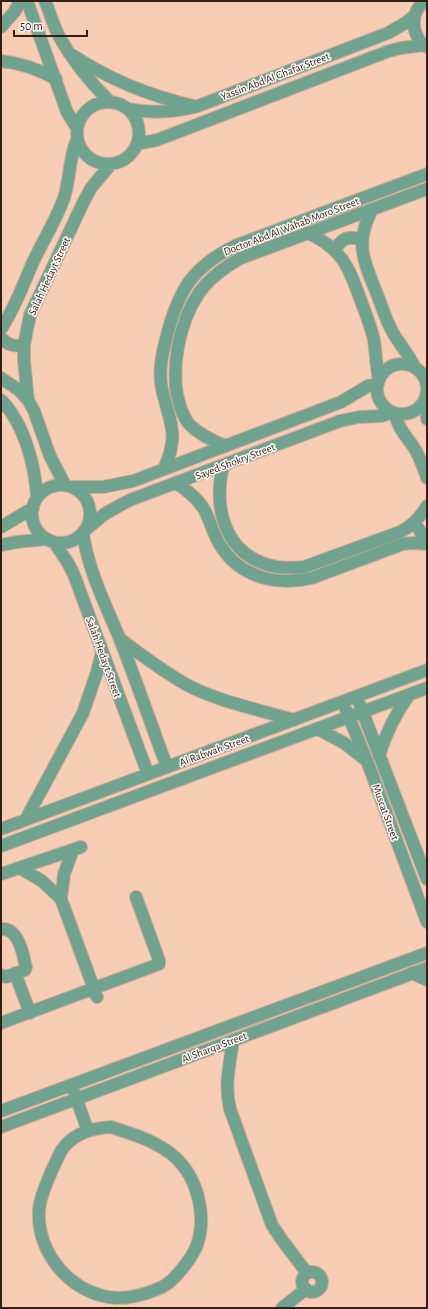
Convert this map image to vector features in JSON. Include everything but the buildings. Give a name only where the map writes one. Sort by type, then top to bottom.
[{"type":"street","points":[[1,27],[15,11],[20,1]]},
{"type":"street","points":[[27,1],[67,112],[77,134],[80,147],[86,155],[102,164],[119,162],[127,158],[133,152],[138,144],[139,134],[138,125],[134,116],[128,109],[122,105],[110,102],[92,106],[85,112],[80,120],[77,134]]},
{"type":"street","points":[[45,1],[58,35],[69,53],[86,76],[110,102]]},
{"type":"street","points":[[419,7],[414,23],[415,32],[418,39],[426,46]]},
{"type":"street","name":"Yassin Abd Al Ghafar Street","points":[[128,109],[145,112],[163,112],[180,111],[198,106],[388,33],[407,22],[419,7]]},
{"type":"street","name":"Yassin Abd Al Ghafar Street","points":[[138,144],[157,140],[389,51],[412,46],[426,46]]},
{"type":"street","points":[[69,53],[103,74],[127,85],[159,97],[198,106]]},
{"type":"street","points":[[1,61],[18,63],[31,67],[56,79]]},
{"type":"street","name":"Salah Hedayt Street","points":[[1,329],[13,309],[33,262],[63,200],[70,174],[72,153],[77,134]]},
{"type":"street","name":"Salah Hedayt Street","points":[[28,400],[24,345],[30,315],[84,201],[91,188],[111,164]]},
{"type":"street","name":"Doctor Abd Al Wahab Moro Street","points":[[164,469],[172,444],[172,430],[161,382],[162,354],[175,307],[183,290],[193,276],[206,263],[220,253],[237,245],[427,174]]},
{"type":"street","name":"Doctor Abd Al Wahab Moro Street","points":[[226,446],[206,437],[189,424],[182,411],[175,383],[175,369],[184,324],[190,307],[200,292],[211,278],[241,258],[427,189]]},
{"type":"street","points":[[372,210],[364,229],[362,240],[364,263],[387,322],[397,340],[420,367],[426,381],[427,419]]},
{"type":"street","points":[[308,233],[322,240],[334,250],[349,268],[371,328],[375,347],[378,397],[386,408],[393,412],[402,414],[410,413],[422,404],[426,395]]},
{"type":"street","points":[[334,250],[338,244],[349,237],[356,237],[362,240]]},
{"type":"street","points":[[1,338],[12,346],[24,345]]},
{"type":"street","points":[[378,382],[388,369],[394,366],[401,364],[420,367]]},
{"type":"street","points":[[1,378],[19,390],[28,400],[34,411],[52,461],[69,486]]},
{"type":"street","name":"Sayed Shokry Street","points":[[69,486],[103,487],[118,485],[341,402],[368,386],[378,382]]},
{"type":"street","points":[[1,400],[9,408],[20,427],[33,469],[35,503],[33,523],[36,529],[51,541]]},
{"type":"street","points":[[393,412],[400,429],[417,453],[427,478]]},
{"type":"street","name":"Sayed Shokry Street","points":[[84,532],[95,521],[118,506],[176,483],[340,421],[359,417],[382,416],[393,412]]},
{"type":"street","points":[[172,430],[181,429],[189,424]]},
{"type":"street","points":[[222,466],[218,494],[225,526],[231,538],[240,549],[251,557],[263,564],[276,568],[290,569],[304,567],[400,532],[414,523],[427,506]]},
{"type":"street","points":[[176,483],[193,496],[206,513],[220,546],[230,557],[241,567],[254,575],[268,580],[282,582],[312,578],[403,544],[425,544],[421,532],[414,523]]},
{"type":"street","points":[[1,527],[35,503],[43,491],[49,487],[57,485],[69,486],[81,492],[90,506],[91,514],[89,523],[84,532],[70,542],[17,542],[1,545]]},
{"type":"street","points":[[206,513],[212,508],[220,508]]},
{"type":"street","name":"Salah Hedayt Street","points":[[84,532],[85,548],[89,562],[167,767]]},
{"type":"street","name":"Salah Hedayt Street","points":[[51,541],[68,563],[74,575],[148,774]]},
{"type":"street","points":[[119,638],[172,676],[192,687],[219,698],[294,720]]},
{"type":"street","points":[[26,819],[83,713],[95,679],[102,652]]},
{"type":"street","name":"Al Rabwah Street","points":[[1,829],[427,670]]},
{"type":"street","name":"Al Rabwah Street","points":[[1,846],[427,688]]},
{"type":"street","points":[[379,756],[390,724],[409,695]]},
{"type":"street","name":"Muscat Street","points":[[357,696],[427,879]]},
{"type":"street","name":"Muscat Street","points":[[343,702],[367,761],[427,922]]},
{"type":"street","points":[[318,729],[344,743],[367,761]]},
{"type":"street","points":[[1,874],[77,848],[64,874],[61,899],[96,993]]},
{"type":"street","points":[[20,868],[42,882],[61,899]]},
{"type":"street","points":[[1,1024],[30,1013],[96,993],[158,965],[160,963],[136,897]]},
{"type":"street","points":[[1,929],[7,929],[15,934],[26,967],[25,970],[6,977],[1,975]]},
{"type":"street","name":"Al Sharqa Street","points":[[1,1111],[427,953]]},
{"type":"street","name":"Al Sharqa Street","points":[[1,1127],[427,968]]},
{"type":"street","points":[[15,973],[30,1013]]},
{"type":"street","points":[[412,974],[427,980]]},
{"type":"street","points":[[234,1040],[227,1081],[230,1109],[272,1225],[307,1273]]},
{"type":"street","points":[[71,1085],[88,1131]]},
{"type":"street","points":[[99,1128],[111,1128],[162,1147],[176,1159],[188,1173],[196,1190],[201,1208],[201,1226],[197,1244],[190,1259],[176,1276],[159,1289],[138,1296],[116,1298],[95,1293],[81,1287],[67,1277],[54,1264],[46,1248],[40,1231],[39,1210],[43,1190],[61,1151],[68,1142],[77,1135],[88,1131],[99,1128]]},
{"type":"street","points":[[314,1272],[318,1273],[320,1276],[322,1282],[321,1286],[316,1291],[309,1291],[303,1283],[303,1279],[307,1273],[314,1272]]},
{"type":"street","points":[[282,1308],[306,1289]]}]
